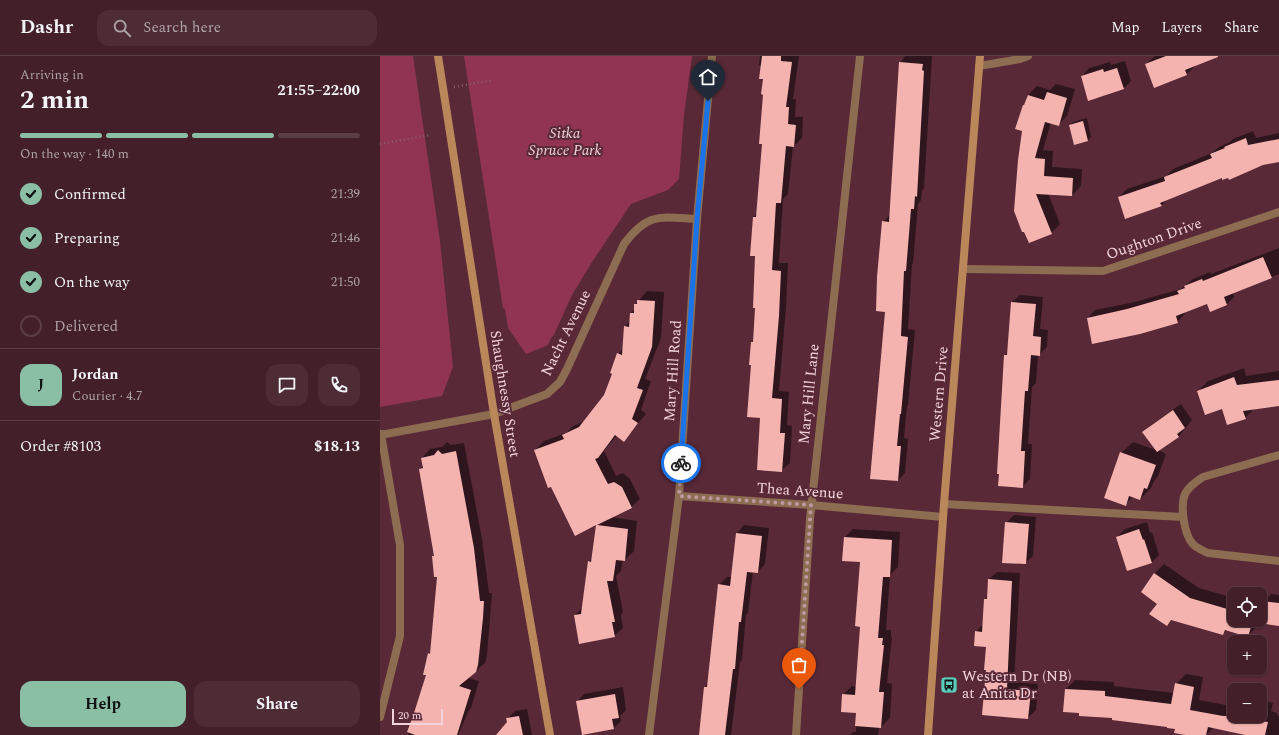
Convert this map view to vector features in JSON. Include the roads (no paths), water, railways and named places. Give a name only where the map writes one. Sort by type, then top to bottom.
[{"type":"main road","name":"Shaughnessy Street","points":[[438,56],[494,414],[550,735]]},
{"type":"main road","name":"Western Drive","points":[[928,735],[943,517],[980,56]]},
{"type":"street","name":"Mary Hill Road","points":[[649,735],[679,496],[697,219],[712,56]]},
{"type":"street","name":"Mary Hill Lane","points":[[796,735],[811,505],[860,56]]},
{"type":"street","points":[[979,66],[1020,59],[1028,56]]},
{"type":"street","name":"Oughton Drive","points":[[963,269],[1103,271],[1279,212]]},
{"type":"street","name":"Nacht Avenue","points":[[381,434],[494,414],[547,394],[560,382],[567,369],[624,244],[633,232],[644,223],[655,219],[665,217],[697,219]]},
{"type":"street","points":[[380,717],[400,636],[400,545],[381,434]]},
{"type":"street","points":[[1279,455],[1203,477],[1195,483],[1185,495],[1183,517],[1187,534],[1191,542],[1198,548],[1208,553],[1279,561]]},
{"type":"street","name":"Thea Avenue","points":[[679,496],[811,505],[943,517]]},
{"type":"street","points":[[944,504],[1183,517]]},
{"type":"place","name":"Western Dr (NB) at Anita Dr","points":[[949,685]]},
{"type":"park label","name":"Sitka Spruce Park","points":[[565,142]]}]
